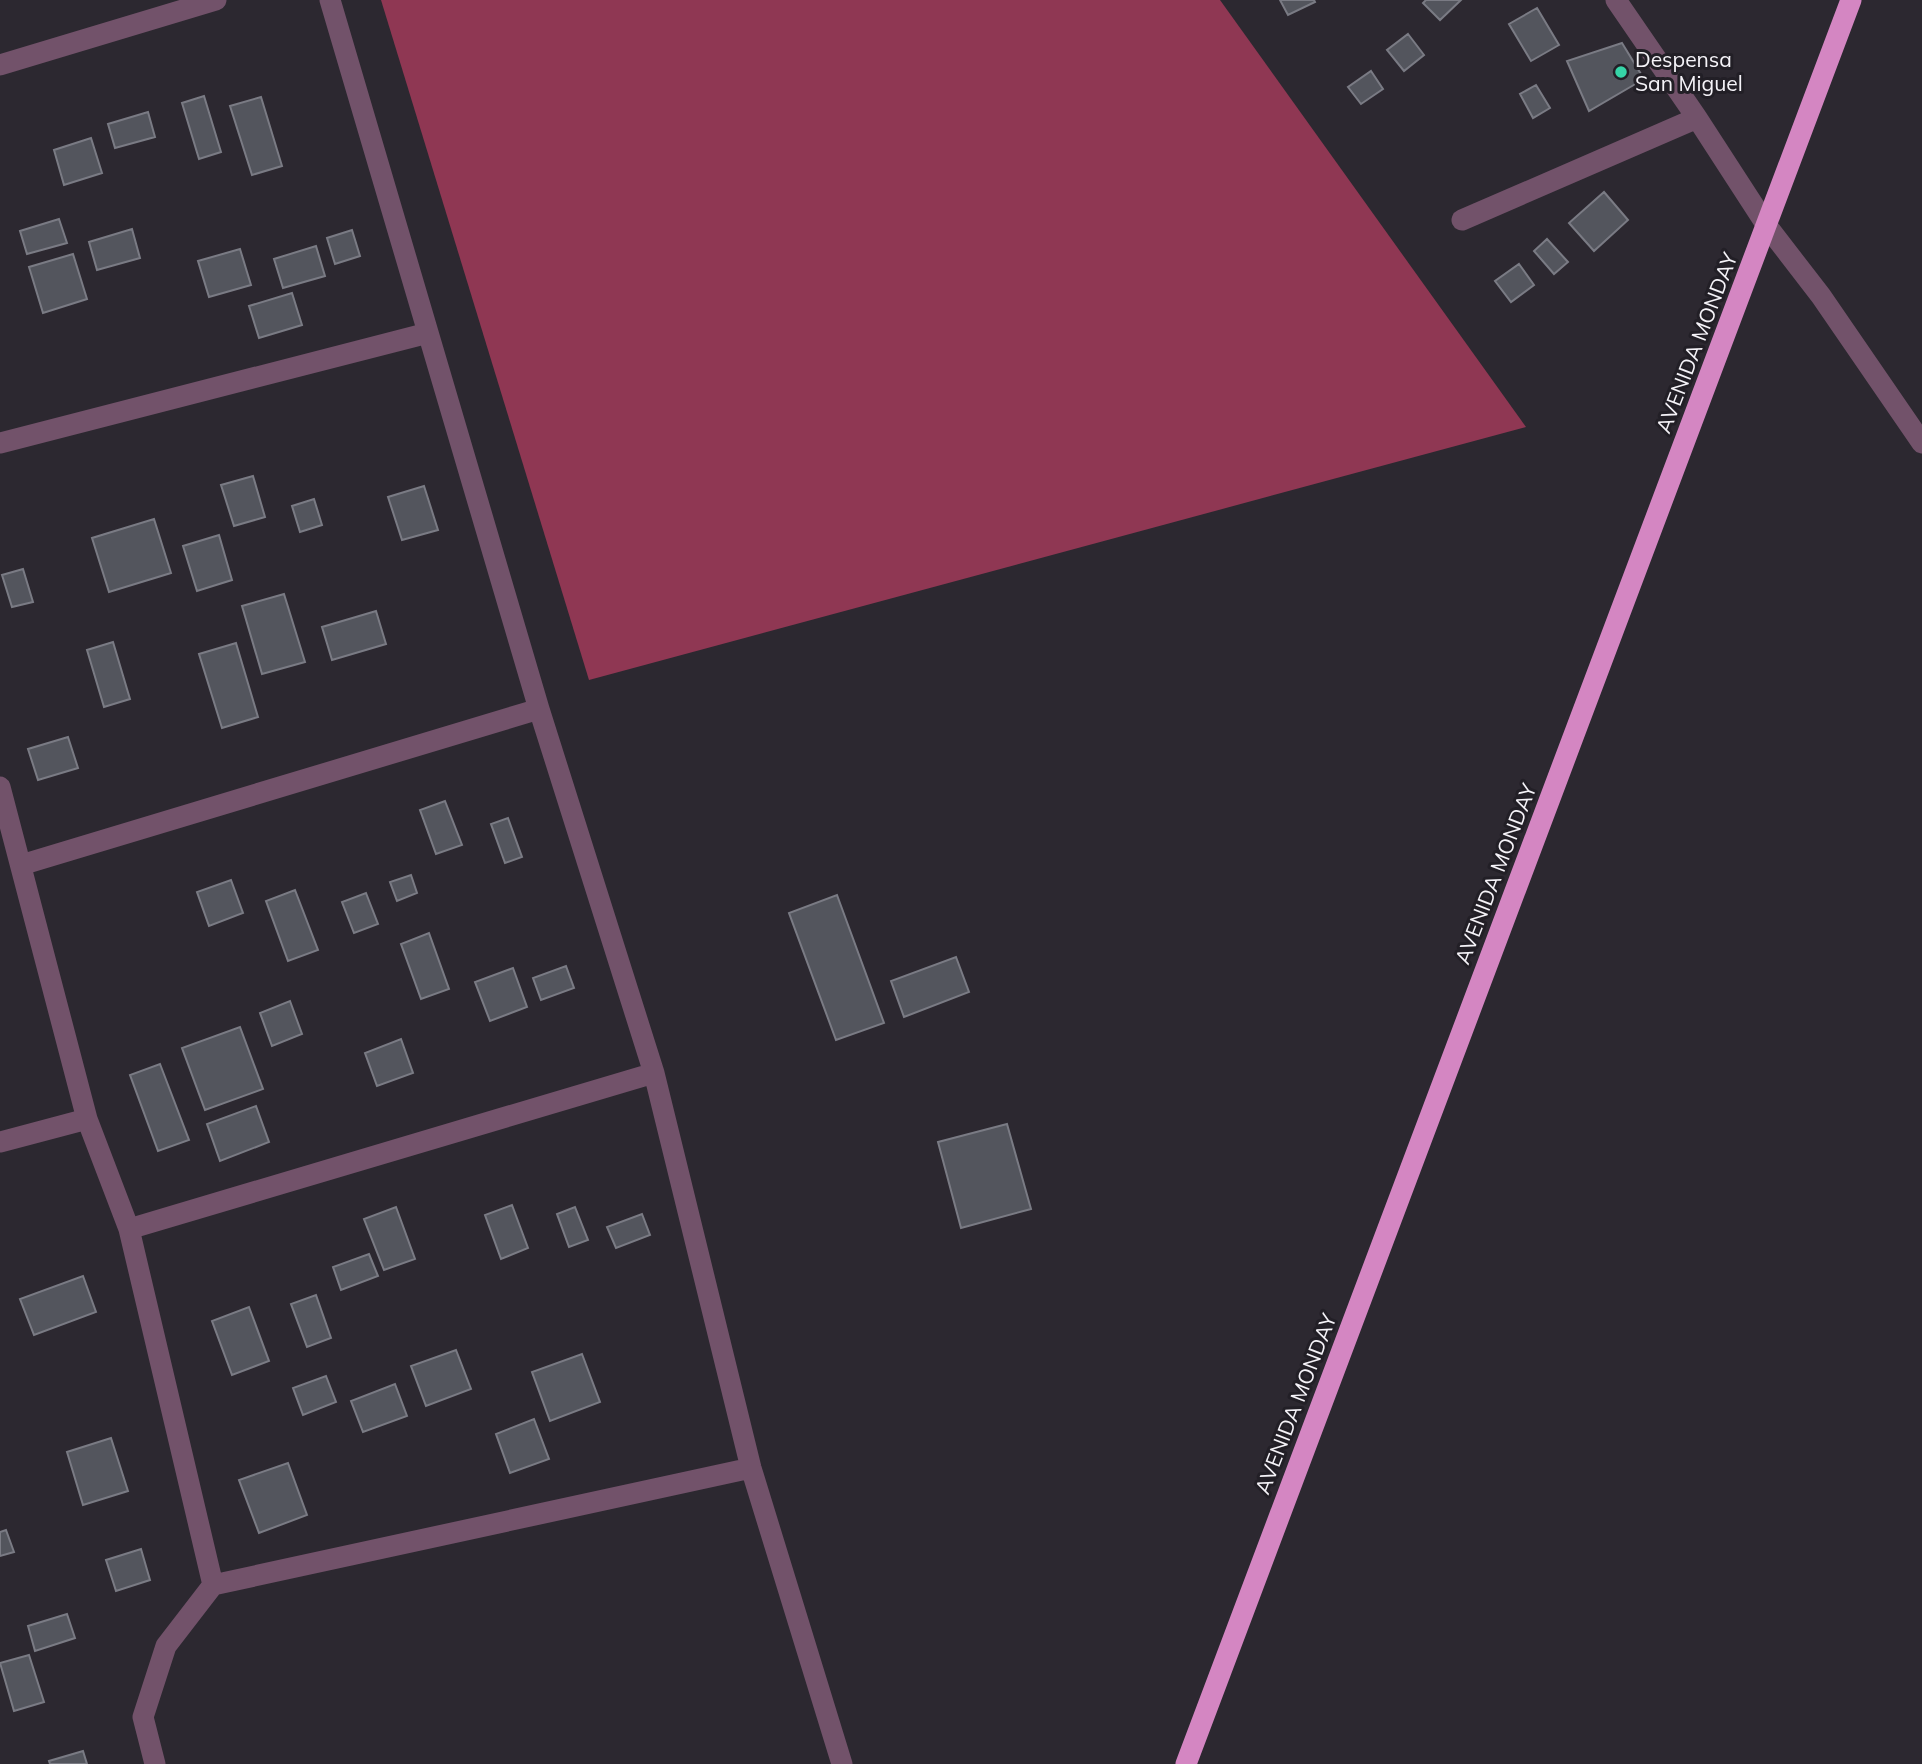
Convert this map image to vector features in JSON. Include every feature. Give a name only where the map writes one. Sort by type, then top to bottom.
[{"type":"highway","name":"AVENIDA MONDAY","points":[[1186,1764],[1851,0]]},
{"type":"street","points":[[0,65],[216,0]]},
{"type":"street","points":[[330,0],[539,709],[654,1073],[751,1468],[842,1764]]},
{"type":"street","points":[[1616,0],[1767,226],[1821,296],[1922,443]]},
{"type":"street","points":[[1462,220],[1697,118]]},
{"type":"street","points":[[0,443],[428,333]]},
{"type":"street","points":[[21,865],[539,709]]},
{"type":"street","points":[[0,786],[87,1119],[129,1229],[213,1584]]},
{"type":"street","points":[[129,1229],[654,1073]]},
{"type":"street","points":[[0,1142],[87,1119]]},
{"type":"street","points":[[155,1764],[142,1717],[166,1646],[213,1584],[751,1468]]},
{"type":"shaded area","points":[[381,0],[1220,0],[1526,427],[589,680]]},
{"type":"building","points":[[1280,0],[1314,0],[1315,2],[1288,15]]},
{"type":"building","points":[[1426,0],[1461,0],[1440,20],[1423,3]]},
{"type":"building","points":[[1537,8],[1559,45],[1531,61],[1509,24]]},
{"type":"building","points":[[1408,34],[1424,55],[1404,71],[1387,50]]},
{"type":"building","points":[[1622,43],[1644,79],[1589,111],[1567,61]]},
{"type":"building","points":[[1371,71],[1383,89],[1361,104],[1348,87]]},
{"type":"building","points":[[1536,85],[1550,108],[1533,118],[1520,94]]},
{"type":"building","points":[[204,96],[221,152],[199,159],[182,103]]},
{"type":"building","points":[[261,97],[282,166],[252,175],[230,106]]},
{"type":"building","points":[[148,112],[155,137],[115,148],[108,124]]},
{"type":"building","points":[[91,138],[102,173],[64,185],[54,150]]},
{"type":"building","points":[[1604,192],[1628,220],[1594,251],[1569,223]]},
{"type":"building","points":[[59,219],[67,243],[27,254],[20,231]]},
{"type":"building","points":[[132,229],[140,258],[97,270],[89,242]]},
{"type":"building","points":[[352,230],[360,256],[335,264],[327,238]]},
{"type":"building","points":[[1547,239],[1568,262],[1554,274],[1534,251]]},
{"type":"building","points":[[316,246],[325,276],[283,288],[274,259]]},
{"type":"building","points":[[240,249],[251,285],[209,297],[198,261]]},
{"type":"building","points":[[73,254],[87,299],[43,313],[29,267]]},
{"type":"building","points":[[1519,264],[1534,285],[1511,302],[1495,281]]},
{"type":"building","points":[[292,293],[302,325],[259,338],[249,306]]},
{"type":"building","points":[[253,476],[265,517],[234,526],[221,485]]},
{"type":"building","points":[[424,486],[438,530],[402,540],[388,497]]},
{"type":"building","points":[[314,499],[322,525],[300,532],[292,506]]},
{"type":"building","points":[[154,519],[171,573],[109,592],[92,538]]},
{"type":"building","points":[[219,535],[232,580],[197,591],[183,546]]},
{"type":"building","points":[[23,569],[33,602],[12,607],[2,575]]},
{"type":"building","points":[[284,594],[305,662],[262,674],[242,606]]},
{"type":"building","points":[[376,611],[386,644],[332,660],[322,627]]},
{"type":"building","points":[[113,642],[130,699],[104,707],[87,650]]},
{"type":"building","points":[[236,643],[258,717],[222,728],[199,654]]},
{"type":"building","points":[[68,737],[78,768],[38,780],[28,749]]},
{"type":"building","points":[[445,801],[462,845],[436,854],[420,810]]},
{"type":"building","points":[[508,818],[522,857],[505,863],[491,824]]},
{"type":"building","points":[[411,875],[417,893],[397,901],[390,882]]},
{"type":"building","points":[[231,880],[243,913],[209,926],[197,892]]},
{"type":"building","points":[[295,890],[318,950],[288,961],[266,901]]},
{"type":"building","points":[[366,893],[378,924],[354,933],[342,902]]},
{"type":"building","points":[[837,895],[884,1023],[836,1040],[789,913]]},
{"type":"building","points":[[429,933],[449,989],[421,999],[401,944]]},
{"type":"building","points":[[956,957],[969,992],[904,1017],[891,981]]},
{"type":"building","points":[[566,966],[574,988],[541,1000],[533,978]]},
{"type":"building","points":[[513,968],[527,1007],[490,1021],[475,982]]},
{"type":"building","points":[[290,1001],[302,1034],[272,1046],[260,1013]]},
{"type":"building","points":[[240,1027],[263,1089],[205,1110],[182,1048]]},
{"type":"building","points":[[401,1039],[413,1073],[377,1086],[365,1053]]},
{"type":"building","points":[[160,1064],[189,1140],[158,1151],[130,1075]]},
{"type":"building","points":[[256,1106],[269,1142],[220,1161],[207,1124]]},
{"type":"building","points":[[1007,1124],[1031,1209],[961,1228],[938,1142]]},
{"type":"building","points":[[512,1205],[528,1248],[501,1259],[485,1215]]},
{"type":"building","points":[[396,1207],[415,1259],[384,1270],[364,1219]]},
{"type":"building","points":[[575,1207],[588,1240],[569,1247],[557,1214]]},
{"type":"building","points":[[642,1214],[650,1235],[616,1248],[607,1227]]},
{"type":"building","points":[[369,1254],[378,1276],[341,1290],[333,1267]]},
{"type":"building","points":[[83,1276],[96,1312],[34,1335],[20,1299]]},
{"type":"building","points":[[316,1295],[331,1338],[307,1347],[291,1304]]},
{"type":"building","points":[[249,1307],[269,1361],[232,1375],[212,1321]]},
{"type":"building","points":[[456,1350],[471,1389],[426,1406],[411,1366]]},
{"type":"building","points":[[582,1354],[600,1402],[550,1421],[532,1372]]},
{"type":"building","points":[[326,1376],[336,1402],[303,1415],[293,1388]]},
{"type":"building","points":[[395,1384],[407,1416],[363,1432],[351,1401]]},
{"type":"building","points":[[534,1419],[549,1459],[510,1473],[496,1434]]},
{"type":"building","points":[[111,1438],[128,1491],[83,1505],[67,1452]]},
{"type":"building","points":[[288,1463],[307,1515],[259,1533],[239,1480]]},
{"type":"building","points":[[6,1530],[14,1552],[0,1556],[0,1532]]},
{"type":"building","points":[[141,1549],[150,1580],[116,1591],[106,1560]]},
{"type":"building","points":[[67,1614],[75,1638],[35,1651],[28,1626]]},
{"type":"building","points":[[29,1655],[44,1702],[14,1711],[0,1663]]},
{"type":"building","points":[[83,1751],[87,1764],[50,1764],[49,1761]]},
{"type":"place","name":"Despensa San Miguel","points":[[1621,72]]}]
